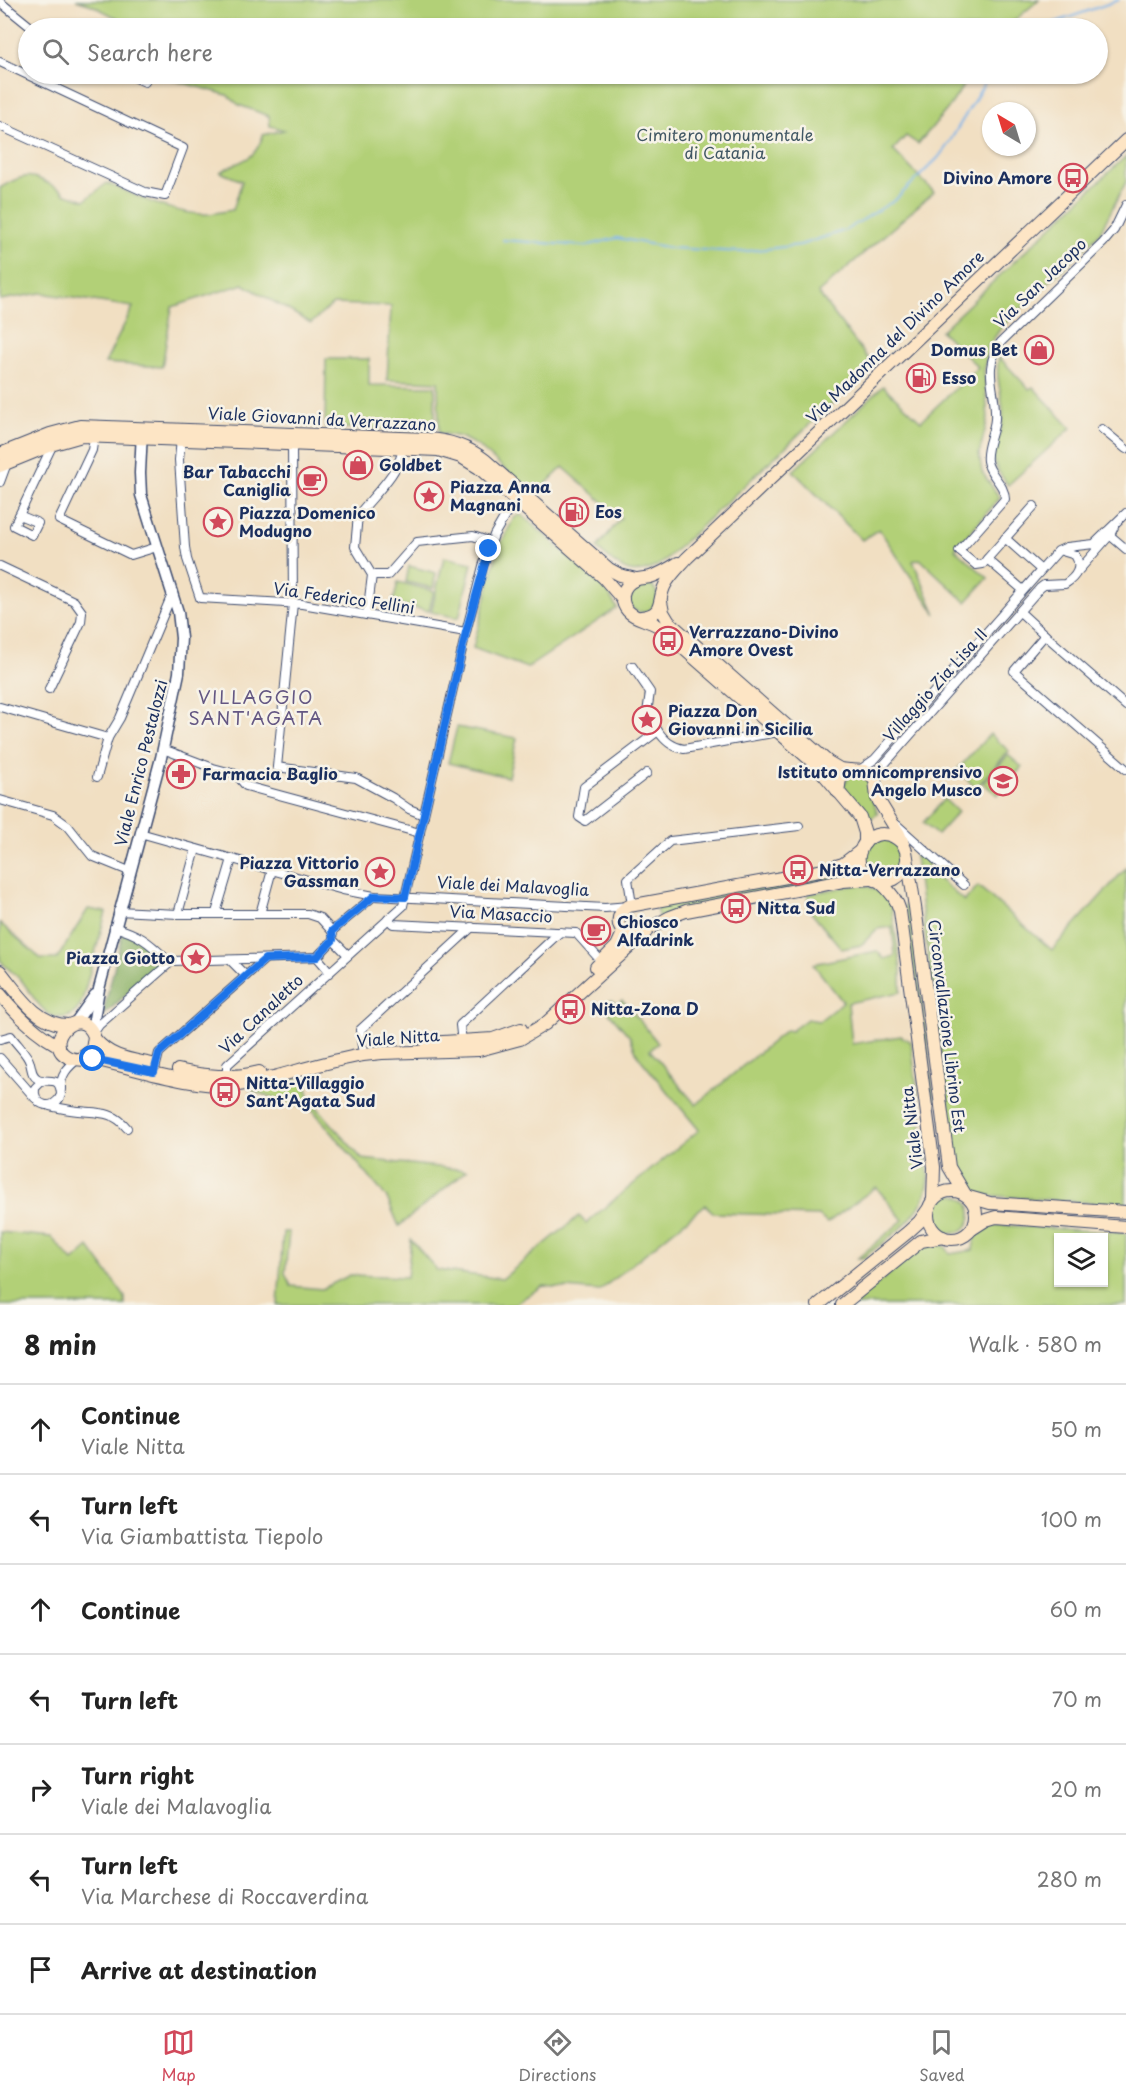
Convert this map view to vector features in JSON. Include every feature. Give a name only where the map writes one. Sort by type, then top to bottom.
[{"type":"main road","name":"Via Madonna del Divino Amore","points":[[687,558],[1126,140]]},
{"type":"main road","name":"Viale Giovanni da Verrazzano","points":[[2,461],[86,433],[142,433],[181,440],[427,439],[449,441],[476,453],[518,495],[580,550],[623,600]]},
{"type":"main road","name":"Viale Giovanni da Verrazzano","points":[[2,461],[50,434],[142,433],[292,439],[438,450],[461,457],[518,495]]},
{"type":"main road","name":"Viale Giovanni da Verrazzano","points":[[580,550],[614,572],[641,579]]},
{"type":"main road","points":[[462,1046],[493,1039],[526,1027],[549,1010],[617,946],[623,933],[618,920],[621,911],[634,905],[832,868],[843,864],[862,847],[875,836],[884,834],[892,836],[906,852],[905,869],[898,877],[890,881],[875,880],[862,869],[859,860],[862,847],[865,833],[860,817],[816,765],[658,626],[629,612],[623,600],[625,589],[687,558]]},
{"type":"main road","points":[[641,617],[654,613],[667,581],[687,558]]},
{"type":"main road","points":[[641,579],[657,586],[663,612],[669,622],[828,762],[840,769],[869,772],[875,780]]},
{"type":"main road","points":[[838,792],[840,779],[855,770]]},
{"type":"main road","name":"Circonvallazione Librino Est","points":[[875,780],[877,798],[899,834],[906,852],[949,1167],[967,1195]]},
{"type":"main road","name":"Viale Nitta","points":[[80,1059],[155,1069],[199,1083],[227,1081],[248,1083],[363,1051],[462,1046],[495,1047],[520,1039],[537,1030],[648,931],[670,917],[686,911],[843,881],[875,880],[893,895],[900,911],[934,1167],[931,1204]]},
{"type":"main road","points":[[623,933],[634,937],[648,931],[654,922],[654,915],[649,908],[634,905]]},
{"type":"main road","points":[[0,972],[42,1018],[58,1025],[83,1024],[104,1049],[155,1069]]},
{"type":"main road","points":[[0,994],[26,1022],[70,1058],[80,1059],[91,1052],[93,1035]]},
{"type":"main road","points":[[61,1049],[60,1034],[72,1024]]},
{"type":"main road","points":[[818,1305],[908,1232],[919,1222],[931,1204],[946,1191],[956,1191],[990,1203],[1126,1212]]},
{"type":"main road","points":[[967,1195],[975,1205],[976,1214],[972,1229]]},
{"type":"main road","points":[[931,1204],[930,1224],[935,1232],[943,1237]]},
{"type":"main road","points":[[842,1305],[921,1240],[943,1237],[958,1238],[986,1220],[996,1217],[1126,1227]]},
{"type":"street","points":[[0,2],[20,18]]},
{"type":"street","points":[[0,62],[18,70]]},
{"type":"street","points":[[0,126],[145,192],[165,196],[183,148],[47,84]]},
{"type":"street","name":"Via San Jacopo","points":[[987,559],[983,564],[976,565],[959,550],[1005,499],[1004,491],[987,462],[995,417],[990,369],[995,350],[1103,243],[1114,230],[1126,205]]},
{"type":"street","points":[[1102,429],[1126,449]]},
{"type":"street","points":[[86,433],[92,450],[59,520],[131,555],[157,546]]},
{"type":"street","name":"Viale Enrico Pestalozzi","points":[[93,1035],[99,989],[163,749],[179,673],[181,638],[178,612],[146,514],[140,484],[142,433]]},
{"type":"street","points":[[292,439],[293,603],[277,767],[356,777],[409,809],[424,815]]},
{"type":"street","name":"Via Federico Fellini","points":[[181,440],[179,460],[185,547],[200,598],[293,603],[466,632]]},
{"type":"street","points":[[21,512],[54,444]]},
{"type":"street","points":[[367,615],[372,575],[355,547],[356,522],[358,515],[396,469],[402,456],[402,448]]},
{"type":"street","points":[[0,482],[2,461]]},
{"type":"street","points":[[118,911],[178,914],[308,914],[320,918],[333,935],[351,952],[403,906],[483,566],[504,515],[518,495]]},
{"type":"street","points":[[1023,590],[987,559],[1034,506]]},
{"type":"street","points":[[855,770],[875,759],[1059,551],[1067,547],[1094,544],[1108,533],[1126,513]]},
{"type":"street","points":[[1108,533],[1126,549]]},
{"type":"street","name":"Villaggio Zia Lisa II","points":[[875,780],[881,768],[1044,585],[1065,584],[1108,533]]},
{"type":"street","points":[[372,575],[388,575],[417,542],[473,536],[491,542]]},
{"type":"street","points":[[1005,538],[1041,570]]},
{"type":"street","points":[[1059,551],[1075,555],[1080,563],[1078,571]]},
{"type":"street","points":[[0,566],[74,601],[82,612],[81,622],[49,689]]},
{"type":"street","points":[[98,777],[108,738],[120,718],[173,592]]},
{"type":"street","points":[[1020,612],[1126,706]]},
{"type":"street","points":[[1045,635],[1014,671],[1126,769]]},
{"type":"street","points":[[632,666],[650,692],[647,713],[664,740],[675,748],[684,749],[778,732]]},
{"type":"street","points":[[0,707],[108,738]]},
{"type":"street","points":[[647,773],[585,821],[579,817],[584,787],[658,731]]},
{"type":"street","points":[[163,749],[236,774],[246,786],[420,833]]},
{"type":"street","points":[[0,800],[53,815],[68,826],[92,856],[129,871]]},
{"type":"street","points":[[890,819],[964,885]]},
{"type":"street","points":[[634,905],[628,879],[670,841],[799,826]]},
{"type":"street","name":"Viale dei Malavoglia","points":[[140,833],[343,890],[374,896],[605,908],[634,905]]},
{"type":"street","points":[[906,852],[916,842]]},
{"type":"street","points":[[178,914],[196,849]]},
{"type":"street","points":[[216,913],[232,859]]},
{"type":"street","points":[[260,914],[272,870]]},
{"type":"street","points":[[317,957],[333,935],[374,896]]},
{"type":"street","points":[[605,908],[618,920]]},
{"type":"street","name":"Via Masaccio","points":[[388,919],[393,924],[576,933],[602,962]]},
{"type":"street","points":[[114,927],[134,933],[148,941],[169,959],[230,960],[317,957]]},
{"type":"street","points":[[363,1051],[360,1030],[472,927]]},
{"type":"street","points":[[462,1046],[460,1025],[561,932]]},
{"type":"street","name":"Via Canaletto","points":[[227,1081],[227,1065],[351,952]]},
{"type":"street","points":[[317,957],[326,974]]},
{"type":"street","points":[[93,1035],[99,1025],[169,959]]},
{"type":"street","points":[[155,1069],[159,1053],[265,959]]},
{"type":"street","points":[[230,960],[244,978]]},
{"type":"street","points":[[72,1024],[99,989]]},
{"type":"street","points":[[0,1039],[10,1036],[30,1061],[31,1072],[39,1080],[48,1080],[58,1084],[67,1106],[76,1111]]},
{"type":"street","points":[[36,1099],[35,1088],[61,1074],[63,1068],[61,1049]]},
{"type":"street","points":[[0,1058],[39,1103],[76,1111],[108,1114],[116,1117],[127,1128]]},
{"type":"street","points":[[50,1106],[55,1104],[61,1092],[61,1079],[64,1073],[80,1059]]},
{"type":"green space","points":[[76,0],[1039,0],[1017,18],[117,18],[92,5]]},
{"type":"green space","name":"Cimitero monumentale di Catania","points":[[187,84],[964,84],[950,106],[918,144],[906,136],[893,150],[934,192],[818,293],[873,365],[663,562],[653,568],[635,572],[620,567],[597,548],[621,518],[563,467],[535,495],[478,446],[461,437],[439,433],[438,382],[387,380],[391,306],[333,304],[311,323],[243,284],[172,307],[162,367],[105,363],[133,307],[41,293],[0,300],[0,188],[18,178],[38,178],[63,193],[85,200],[107,183],[157,204],[184,212],[210,214],[233,210],[242,181],[220,172],[252,155],[263,135],[284,130],[270,126],[269,116],[239,105],[227,95]]},
{"type":"green space","points":[[1126,156],[1126,182],[1099,234],[1001,328],[988,347],[984,372],[988,418],[979,454],[982,472],[1000,498],[955,549],[988,578],[966,602],[920,559],[913,561],[936,614],[879,529],[862,540],[793,471],[883,386],[921,421],[978,367],[941,331]]},
{"type":"green space","points":[[999,357],[1029,389],[1033,387],[1071,428],[1008,485],[994,460],[994,449],[1003,418],[998,381]]},
{"type":"green space","points":[[326,359],[369,359],[369,385],[435,386],[435,429],[325,428]]},
{"type":"green space","points":[[519,515],[523,516],[606,589],[617,608],[527,668],[473,648],[498,549],[514,518]]},
{"type":"green space","points":[[444,557],[472,563],[459,618],[431,612]]},
{"type":"green space","points":[[409,566],[436,573],[433,588],[406,582]]},
{"type":"green space","points":[[398,582],[434,591],[429,611],[393,603]]},
{"type":"green space","points":[[642,582],[653,586],[657,597],[653,608],[642,612],[631,608],[627,597],[631,586]]},
{"type":"green space","points":[[457,727],[517,738],[508,777],[448,763]]},
{"type":"green space","points":[[990,734],[1009,751],[976,788],[957,770]]},
{"type":"green space","points":[[1008,755],[1022,767],[997,795],[983,783]]},
{"type":"green space","points":[[860,774],[870,782],[872,798],[878,814],[866,821],[844,791],[844,784],[850,775]]},
{"type":"green space","points":[[944,799],[958,812],[937,835],[923,823]]},
{"type":"green space","points":[[883,839],[896,845],[902,858],[896,871],[883,877],[870,871],[864,858],[870,845]]},
{"type":"green space","points":[[920,852],[930,861],[927,868],[964,901],[978,886],[1052,950],[1126,868],[1126,1205],[981,1195],[962,1180],[956,1166],[915,856]]},
{"type":"green space","points":[[853,863],[859,875],[659,918],[655,906]]},
{"type":"green space","points":[[855,885],[868,886],[878,891],[891,904],[901,969],[901,992],[848,1003],[852,1044],[901,1036],[911,1042],[929,1180],[921,1205],[913,1215],[894,1234],[863,1258],[858,1258],[903,1220],[876,1187],[827,1223],[819,1216],[714,1213],[705,1205],[599,1291],[543,1286],[516,1305],[278,1305],[283,1232],[289,1232],[285,1273],[291,1286],[322,1289],[350,1275],[407,1277],[411,1240],[437,1270],[502,1279],[579,1216],[586,1223],[699,1130],[638,1056],[630,1037],[606,1009],[605,1004],[611,1000],[617,1004],[622,1000],[627,1005],[658,1043],[650,1050],[696,1105],[786,1030],[791,1031],[807,1019],[819,1021],[843,1002],[813,964],[877,951],[884,959],[895,956],[892,927],[877,929],[861,945],[842,949],[808,909],[808,894]]},
{"type":"green space","points":[[907,903],[910,904],[941,1157],[938,1156],[904,907]]},
{"type":"green space","points":[[88,909],[106,912],[82,1001],[78,1009],[69,1016],[51,1015],[39,1005],[21,980],[0,960],[0,923],[41,959],[57,959]]},
{"type":"green space","points":[[123,932],[135,937],[160,963],[102,1017]]},
{"type":"green space","points":[[294,1079],[305,1081],[310,1099],[362,1159],[467,1170],[399,1226],[387,1198],[312,1109],[251,1091]]},
{"type":"green space","points":[[952,1195],[965,1201],[971,1214],[965,1227],[952,1233],[939,1227],[933,1214],[939,1201]]},
{"type":"green space","points":[[999,1225],[1126,1233],[1126,1305],[851,1305],[925,1245],[936,1242],[946,1247],[950,1254],[973,1250],[977,1235],[988,1227]]},
{"type":"green space","points":[[0,1232],[51,1237],[73,1261],[89,1247],[125,1297],[125,1305],[0,1305]]},
{"type":"waterway","points":[[1068,18],[1119,0]]},
{"type":"waterway","points":[[503,240],[585,246],[617,238],[671,248],[740,252],[800,245],[846,230],[895,200],[938,158],[984,84]]},
{"type":"place","name":"Divino Amore","points":[[1073,178]]},
{"type":"place","name":"Domus Bet","points":[[1039,350]]},
{"type":"place","name":"Esso","points":[[921,378]]},
{"type":"place","name":"Goldbet","points":[[358,465]]},
{"type":"place","name":"Bar Tabacchi Caniglia","points":[[312,481]]},
{"type":"place","name":"Piazza Anna Magnani","points":[[429,496]]},
{"type":"place","name":"Eos","points":[[574,512]]},
{"type":"place","name":"Piazza Domenico Modugno","points":[[218,522]]},
{"type":"place","name":"Verrazzano-Divino Amore Ovest","points":[[668,641]]},
{"type":"place","name":"Piazza Don Giovanni in Sicilia","points":[[647,720]]},
{"type":"place","name":"Farmacia Baglio","points":[[181,774]]},
{"type":"place","name":"Istituto omnicomprensivo Angelo Musco","points":[[1003,781]]},
{"type":"place","name":"Nitta-Verrazzano","points":[[798,870]]},
{"type":"place","name":"Piazza Vittorio Gassman","points":[[380,872]]},
{"type":"place","name":"Nitta Sud","points":[[736,908]]},
{"type":"place","name":"Chiosco Alfadrink","points":[[596,931]]},
{"type":"place","name":"Piazza Giotto","points":[[196,958]]},
{"type":"place","name":"Nitta-Zona D","points":[[570,1009]]},
{"type":"place","name":"Nitta-Villaggio Sant'Agata Sud","points":[[225,1092]]},
{"type":"district","name":"VILLAGGIO SANT'AGATA","points":[[256,708]]},
{"type":"route","points":[[93,1059],[154,1072],[159,1053],[265,959],[317,957],[333,940],[332,931],[374,896],[405,897],[466,632],[489,549]]}]
